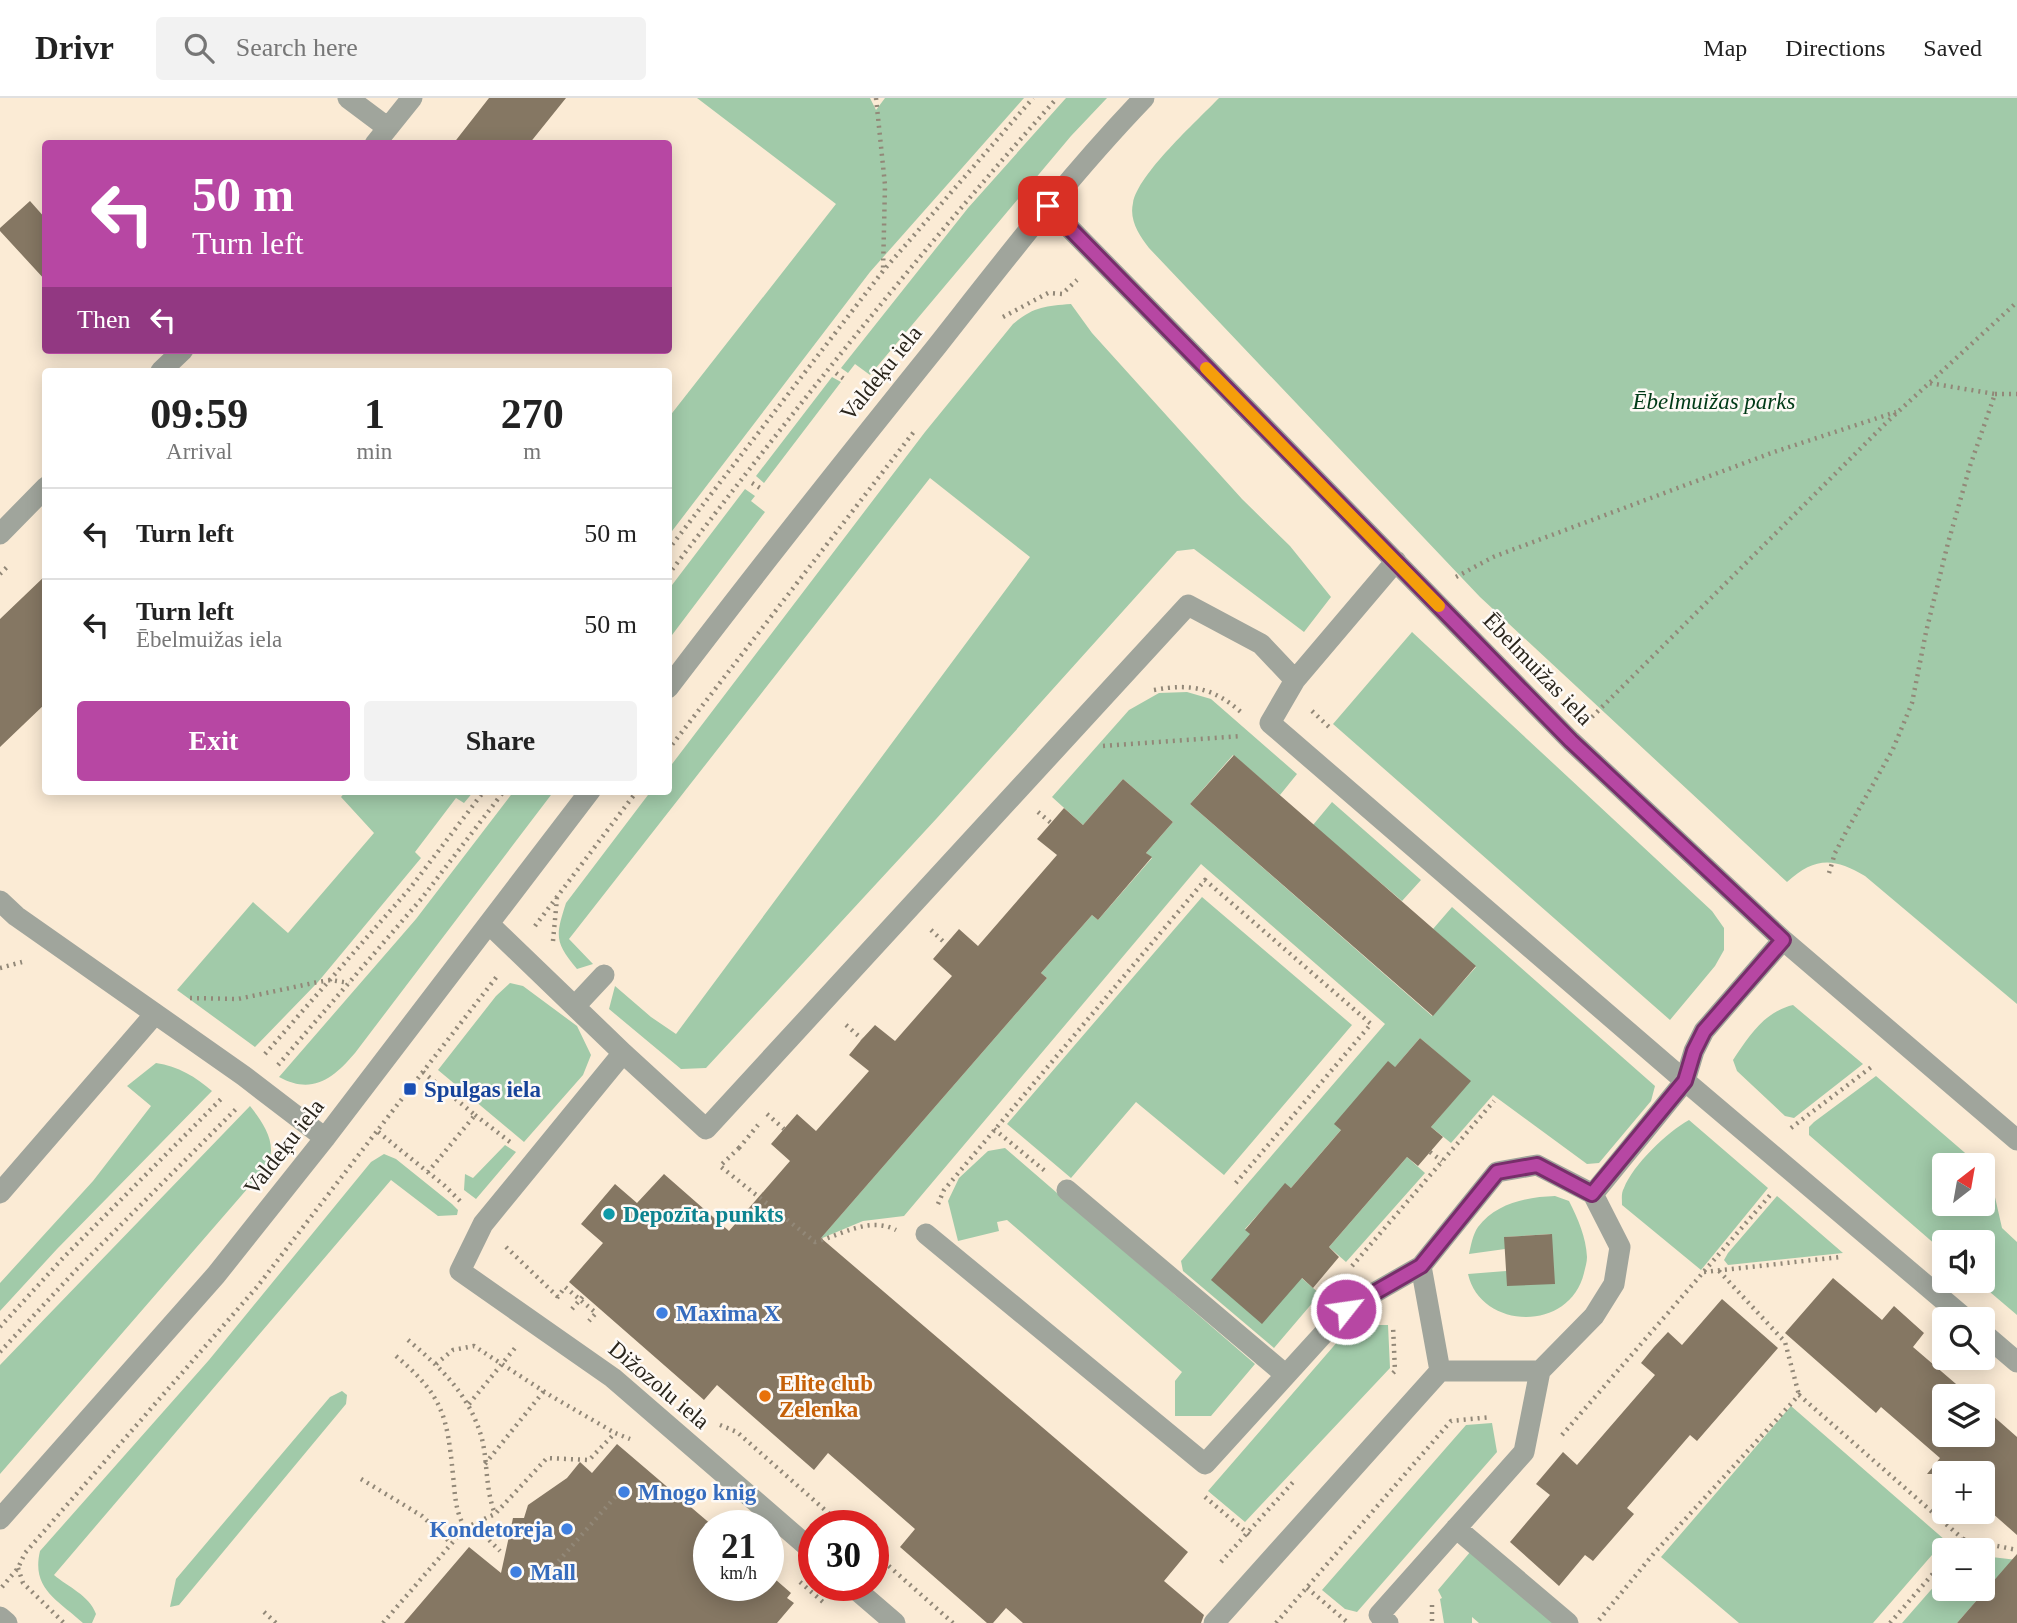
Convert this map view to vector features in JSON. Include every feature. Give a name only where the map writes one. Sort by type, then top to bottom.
[{"type":"street","points":[[348,98],[381,136],[412,98]]},
{"type":"street","name":"Valdeķu iela","points":[[672,683],[767,558],[1048,206],[1102,141],[1144,98]]},
{"type":"street","name":"Ēbelmuižas iela","points":[[1048,206],[1571,741],[1783,940],[2017,1140]]},
{"type":"street","points":[[164,368],[179,354]]},
{"type":"street","points":[[0,533],[42,491]]},
{"type":"street","points":[[1396,561],[1295,680],[1270,723],[1952,1307]]},
{"type":"street","points":[[489,924],[706,1129],[1188,605],[1261,644],[1295,680]]},
{"type":"street","name":"Valdeķu iela","points":[[0,1519],[216,1275],[326,1138],[587,795]]},
{"type":"street","points":[[0,901],[16,916],[244,1076],[326,1138]]},
{"type":"street","points":[[1592,1194],[1685,1081],[1694,1051],[1704,1031],[1783,940]]},
{"type":"street","points":[[575,1006],[604,975]]},
{"type":"street","points":[[0,1193],[155,1014]]},
{"type":"street","points":[[483,1224],[624,1053]]},
{"type":"street","points":[[926,1234],[1205,1464],[1346,1309],[1421,1266],[1497,1172],[1537,1165],[1592,1194],[1620,1247],[1614,1284],[1594,1316],[1540,1371],[1524,1452],[1379,1615],[1388,1623]]},
{"type":"street","points":[[1067,1190],[1286,1375]]},
{"type":"street","name":"Dižozolu iela","points":[[483,1224],[460,1272],[613,1378],[798,1538]]},
{"type":"street","points":[[1421,1266],[1440,1371]]},
{"type":"street","points":[[1995,1343],[2017,1362]]},
{"type":"street","points":[[1214,1623],[1440,1371],[1540,1371]]},
{"type":"street","points":[[1457,1528],[1569,1623]]},
{"type":"street","points":[[871,1614],[895,1623]]},
{"type":"street","points":[[0,1617],[7,1623]]},
{"type":"path","points":[[876,98],[885,185],[883,271]]},
{"type":"path","points":[[672,545],[883,271],[1033,98]]},
{"type":"path","points":[[672,570],[845,347],[963,203],[1057,98]]},
{"type":"path","points":[[1002,317],[1048,293],[1062,294],[1100,260]]},
{"type":"path","points":[[1571,741],[1595,713],[1898,412],[2017,302]]},
{"type":"path","points":[[817,356],[822,362]]},
{"type":"path","points":[[836,373],[844,379]]},
{"type":"path","points":[[1929,383],[1995,394],[2017,394]]},
{"type":"path","points":[[1829,873],[1835,853],[1893,749],[1912,703],[1948,543],[1970,466],[1995,394]]},
{"type":"path","points":[[1452,580],[1493,556],[1773,452],[1898,412]]},
{"type":"path","points":[[672,745],[918,427]]},
{"type":"path","points":[[732,467],[738,472]]},
{"type":"path","points":[[752,482],[760,488]]},
{"type":"path","points":[[1147,691],[1179,685],[1194,686],[1228,701],[1247,717]]},
{"type":"path","points":[[1102,746],[1252,735]]},
{"type":"path","points":[[262,1058],[411,887],[481,795]]},
{"type":"path","points":[[272,1072],[422,898],[501,795]]},
{"type":"path","points":[[0,1589],[18,1568],[25,1553],[257,1287],[634,795]]},
{"type":"path","points":[[1034,807],[1051,823]]},
{"type":"path","points":[[926,1234],[944,1190],[1205,880],[1371,1024],[1235,1184]]},
{"type":"path","points":[[931,929],[946,944]]},
{"type":"path","points":[[188,998],[239,999],[331,980],[349,983]]},
{"type":"path","points":[[846,1025],[862,1039]]},
{"type":"path","points":[[1789,1130],[1874,1065]]},
{"type":"path","points":[[423,1072],[534,1161]]},
{"type":"path","points":[[0,1327],[64,1257],[225,1094]]},
{"type":"path","points":[[0,1352],[76,1270],[239,1106]]},
{"type":"path","points":[[767,1114],[784,1129]]},
{"type":"path","points":[[428,1172],[475,1115]]},
{"type":"path","points":[[994,1129],[1067,1190]]},
{"type":"path","points":[[377,1131],[445,1186],[558,1297],[587,1322],[596,1313],[582,1298],[565,1287],[558,1297]]},
{"type":"path","points":[[1430,1152],[1442,1161]]},
{"type":"path","points":[[1558,1440],[1780,1184]]},
{"type":"path","points":[[1703,1273],[1843,1257]]},
{"type":"path","points":[[1719,1271],[1785,1342],[1799,1395],[1962,1538]]},
{"type":"path","points":[[572,1308],[582,1298]]},
{"type":"path","points":[[408,1340],[452,1380],[469,1404],[482,1440],[488,1496],[495,1514]]},
{"type":"path","points":[[436,1364],[453,1350],[474,1346],[544,1391],[615,1433],[627,1437]]},
{"type":"path","points":[[396,1356],[428,1386],[443,1414],[457,1514],[465,1528]]},
{"type":"path","points":[[485,1465],[544,1391]]},
{"type":"path","points":[[1596,1623],[1655,1552],[1799,1395]]},
{"type":"path","points":[[1276,1623],[1451,1421],[1491,1417]]},
{"type":"path","points":[[714,1422],[737,1432],[825,1510]]},
{"type":"path","points":[[383,1623],[465,1528],[495,1514],[547,1458],[589,1460],[615,1433]]},
{"type":"path","points":[[361,1479],[422,1516],[451,1543]]},
{"type":"path","points":[[529,1574],[539,1583],[616,1496]]},
{"type":"path","points":[[481,1521],[487,1538],[500,1551]]},
{"type":"path","points":[[1995,1546],[2017,1550]]},
{"type":"path","points":[[889,1566],[953,1623]]},
{"type":"path","points":[[18,1568],[23,1583],[64,1623]]},
{"type":"path","points":[[1890,1623],[1932,1575]]},
{"type":"path","points":[[796,1578],[832,1610]]},
{"type":"path","points":[[1307,1588],[1349,1623]]},
{"type":"path","points":[[264,1612],[276,1623]]},
{"type":"green space","points":[[697,98],[870,98],[876,110],[885,98],[1024,98],[870,272],[672,531],[672,413],[836,204]]},
{"type":"green space","points":[[1066,98],[1107,98],[1071,136],[870,375],[855,364],[848,373],[841,368],[968,208]]},
{"type":"green space","name":"Ēbelmuižas parks","points":[[1219,98],[2017,98],[2017,1004],[1865,876],[1854,870],[1844,865],[1825,862],[1806,868],[1787,882],[1480,597],[1149,248],[1138,233],[1132,215],[1137,191],[1156,163]]},
{"type":"green space","points":[[1071,304],[1092,333],[1242,499],[1290,546],[1331,597],[1304,632],[1194,549],[1177,551],[937,818],[706,1068],[681,1069],[609,1009],[615,986],[676,1034],[1030,557],[930,478],[569,939],[593,964],[577,969],[564,952],[559,939],[566,903],[648,795],[672,795],[672,764],[925,432],[1013,324],[1040,308]]},
{"type":"green space","points":[[832,377],[841,382],[764,483],[756,476]]},
{"type":"green space","points":[[745,489],[755,496],[751,501],[765,512],[672,635],[672,585]]},
{"type":"green space","points":[[1412,632],[1712,911],[1724,928],[1724,950],[1715,966],[1670,1020],[1333,724]]},
{"type":"green space","points":[[1187,692],[1211,699],[1297,774],[1280,795],[1233,755],[1190,804],[1432,1016],[1476,967],[1433,929],[1452,907],[1655,1086],[1651,1101],[1599,1163],[1587,1164],[1493,1095],[1451,1143],[1431,1127],[1470,1081],[1420,1038],[1291,1188],[1285,1184],[1245,1229],[1320,1294],[1274,1348],[1183,1271],[1181,1261],[1385,1024],[1201,864],[904,1216],[863,1221],[820,1239],[1047,978],[1041,973],[1092,915],[1098,920],[1152,858],[1146,853],[1173,822],[1123,779],[1083,825],[1052,797],[1129,710],[1159,693]]},
{"type":"green space","points":[[471,795],[464,803],[456,798],[415,852],[421,858],[318,982],[255,1047],[177,990],[253,902],[288,933],[374,833],[341,797]]},
{"type":"green space","points":[[511,795],[551,795],[355,1053],[321,1082],[302,1084],[279,1077],[416,919]]},
{"type":"green space","points":[[1332,802],[1421,880],[1402,901],[1313,825]]},
{"type":"green space","points":[[1202,897],[1352,1025],[1224,1175],[1136,1102],[1071,1178],[1007,1124]]},
{"type":"green space","points":[[510,983],[523,986],[577,1026],[591,1055],[583,1075],[524,1142],[438,1070],[496,996]]},
{"type":"green space","points":[[1793,1005],[1863,1064],[1794,1118],[1785,1116],[1737,1071],[1733,1060],[1765,1019]]},
{"type":"green space","points":[[156,1063],[186,1073],[212,1091],[0,1311],[0,1283],[93,1181],[151,1106],[127,1086]]},
{"type":"green space","points":[[1876,1076],[1965,1153],[1932,1153],[1932,1216],[1995,1216],[1995,1197],[2002,1228],[2017,1242],[2017,1315],[1991,1293],[1995,1293],[1995,1230],[1932,1230],[1932,1242],[1809,1135],[1809,1127]]},
{"type":"green space","points":[[250,1106],[271,1144],[270,1158],[261,1173],[0,1474],[0,1365]]},
{"type":"green space","points":[[1689,1120],[1768,1188],[1701,1270],[1622,1205],[1623,1190],[1635,1169],[1661,1141]]},
{"type":"green space","points":[[505,1145],[516,1152],[476,1199],[464,1190],[465,1174],[473,1178]]},
{"type":"green space","points":[[1005,1148],[1255,1364],[1211,1416],[1175,1416],[1175,1381],[1182,1372],[1007,1220],[997,1222],[999,1231],[958,1241],[948,1201],[959,1178],[988,1151]]},
{"type":"green space","points":[[384,1154],[396,1159],[452,1204],[458,1210],[457,1215],[438,1216],[391,1180],[54,1575],[83,1596],[93,1607],[96,1614],[92,1623],[83,1623],[56,1600],[43,1584],[38,1564],[40,1551],[209,1360],[371,1162]]},
{"type":"green space","points":[[1407,1157],[1425,1173],[1346,1262],[1329,1247]]},
{"type":"green space","points":[[1555,1196],[1569,1201],[1585,1242],[1586,1263],[1575,1293],[1561,1307],[1544,1315],[1525,1317],[1506,1314],[1489,1306],[1476,1292],[1468,1274],[1506,1271],[1551,1234],[1505,1237],[1505,1249],[1469,1254],[1476,1230],[1485,1219],[1503,1207],[1523,1200]]},
{"type":"green space","points":[[1777,1196],[1843,1253],[1728,1265],[1724,1260],[1728,1253]]},
{"type":"green space","points":[[1352,1325],[1388,1325],[1390,1368],[1245,1522],[1208,1491]]},
{"type":"green space","points":[[342,1391],[347,1395],[346,1404],[179,1605],[170,1607],[176,1579],[330,1397]]},
{"type":"green space","points":[[1791,1406],[1943,1538],[1932,1538],[1932,1555],[1873,1623],[1739,1623],[1661,1557]]},
{"type":"green space","points":[[1492,1423],[1497,1452],[1357,1612],[1345,1609],[1322,1590],[1466,1425]]},
{"type":"green space","points":[[1471,1551],[1561,1623],[1479,1623],[1472,1617],[1472,1623],[1444,1623],[1442,1598],[1438,1590]]},
{"type":"green space","points":[[1995,1557],[2017,1560],[1995,1580]]},
{"type":"green space","points":[[1932,1589],[1932,1601],[1976,1601],[1957,1623],[1902,1623]]},
{"type":"building","points":[[489,98],[566,98],[532,140],[456,140]]},
{"type":"building","points":[[30,201],[42,214],[42,277],[0,231],[0,228]]},
{"type":"building","points":[[42,579],[42,707],[0,747],[0,619]]},
{"type":"building","points":[[1234,755],[1476,966],[1433,1016],[1190,804]]},
{"type":"building","points":[[1123,779],[1173,822],[1146,853],[1152,857],[1098,920],[1092,915],[1041,973],[1047,978],[821,1238],[1188,1552],[1164,1581],[1204,1615],[1201,1623],[1023,1623],[1006,1608],[993,1623],[987,1623],[900,1547],[915,1529],[828,1453],[814,1470],[717,1385],[704,1400],[569,1282],[603,1243],[581,1224],[615,1184],[637,1203],[664,1174],[729,1231],[790,1161],[771,1144],[797,1114],[816,1131],[869,1071],[849,1055],[862,1039],[875,1025],[895,1041],[952,976],[933,959],[959,929],[978,946],[1057,855],[1037,839],[1064,808],[1083,825]]},
{"type":"building","points":[[1420,1038],[1471,1081],[1431,1127],[1443,1137],[1418,1166],[1407,1157],[1329,1247],[1339,1257],[1313,1288],[1302,1278],[1262,1324],[1211,1280],[1250,1234],[1245,1230],[1285,1183],[1291,1188],[1341,1130],[1334,1124],[1388,1061],[1395,1067]]},
{"type":"building","points":[[1552,1234],[1555,1284],[1507,1286],[1504,1237]]},
{"type":"building","points":[[1833,1278],[1882,1320],[1894,1306],[1924,1333],[1913,1347],[1932,1363],[1932,1370],[1940,1370],[1956,1384],[1932,1384],[1932,1447],[1995,1447],[1995,1418],[2017,1437],[2017,1535],[1995,1516],[1995,1461],[1938,1461],[1940,1458],[1881,1407],[1876,1413],[1785,1333]]},
{"type":"building","points":[[1722,1299],[1778,1348],[1697,1441],[1690,1435],[1627,1508],[1634,1514],[1593,1561],[1585,1555],[1559,1586],[1510,1542],[1550,1495],[1536,1484],[1563,1452],[1577,1465],[1655,1375],[1641,1363],[1654,1347],[1668,1332],[1682,1345]]},
{"type":"building","points":[[617,1444],[694,1510],[693,1601],[784,1601],[784,1587],[791,1593],[787,1598],[794,1603],[777,1623],[404,1623],[469,1547],[501,1573],[513,1518],[524,1518],[528,1505],[567,1478],[580,1462],[592,1473]]},
{"type":"building","points":[[2017,1554],[2017,1623],[1957,1623],[1976,1601],[1995,1601],[1995,1579]]},
{"type":"slow traffic","points":[[1206,368],[1439,606]]},
{"type":"place","name":"Spulgas iela","points":[[410,1089]]},
{"type":"place","name":"Depozīta punkts","points":[[609,1214]]},
{"type":"place","name":"Maxima X","points":[[662,1313]]},
{"type":"place","name":"Elite club Zelenka","points":[[765,1396]]},
{"type":"place","name":"Mnogo knig","points":[[624,1492]]},
{"type":"place","name":"Kondetoreja","points":[[567,1529]]},
{"type":"place","name":"Mall","points":[[516,1572]]},
{"type":"route","points":[[1048,206],[1571,741],[1783,940],[1704,1031],[1694,1051],[1685,1081],[1592,1194],[1537,1165],[1497,1172],[1421,1266],[1346,1309]]}]
